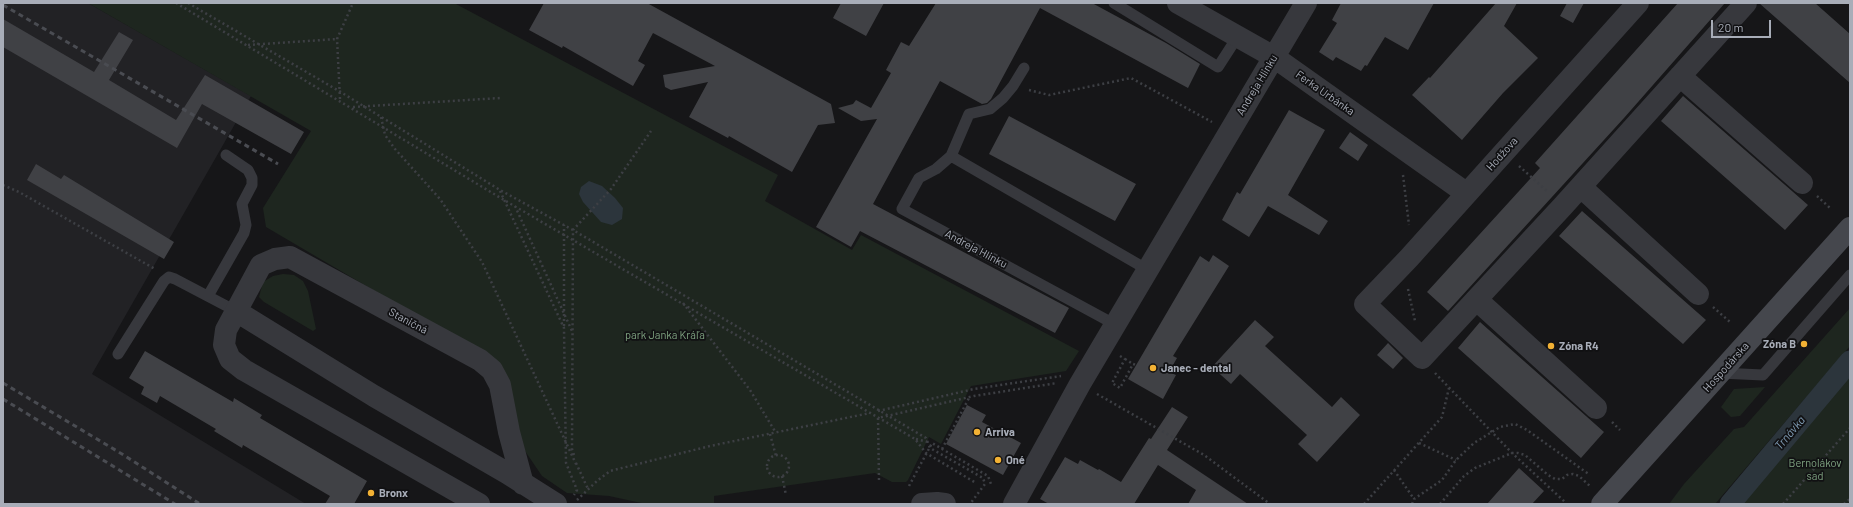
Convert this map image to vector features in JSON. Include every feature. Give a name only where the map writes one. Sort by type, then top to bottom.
[{"type":"street","name":"Ferka Urbánka","points":[[1178,3],[1274,57],[1466,193]]},
{"type":"street","name":"Andreja Hlinku","points":[[1014,504],[1080,384],[1306,3]]},
{"type":"street","name":"Hodžova","points":[[1422,358],[1365,304],[1638,3]]},
{"type":"street","points":[[1422,358],[1563,206],[1746,3]]},
{"type":"street","points":[[1680,76],[1802,183]]},
{"type":"street","points":[[1580,187],[1698,294]]},
{"type":"street","name":"Hospodárska","points":[[1602,504],[1850,228]]},
{"type":"street","name":"Staničná","points":[[480,504],[244,370],[230,359],[224,345],[226,330],[261,266],[275,259],[290,257],[480,360],[492,370],[500,384],[509,432],[523,484]]},
{"type":"street","points":[[1477,300],[1596,408]]},
{"type":"street","points":[[236,312],[374,396],[507,473],[556,504]]},
{"type":"street","points":[[922,504],[945,504]]},
{"type":"lane","points":[[1114,3],[1218,67],[1238,36]]},
{"type":"lane","name":"Andreja Hlinku","points":[[1024,68],[1013,86],[1003,98],[990,109],[969,114],[951,156],[936,169],[919,178],[902,209],[1116,325]]},
{"type":"lane","points":[[208,296],[244,233],[246,225],[242,204],[252,184],[252,178],[248,170],[226,155]]},
{"type":"lane","points":[[951,156],[1148,270]]},
{"type":"lane","points":[[1720,373],[1763,375],[1850,275]]},
{"type":"lane","points":[[118,354],[164,281],[169,278],[175,279],[236,312]]},
{"type":"path","points":[[176,3],[352,107],[504,200],[683,302],[878,418],[915,439],[932,443],[942,448],[988,476],[991,484]]},
{"type":"path","points":[[188,3],[339,91],[500,190],[573,230],[926,438],[930,448],[983,478],[985,484],[970,504]]},
{"type":"path","points":[[340,100],[336,39],[353,3]]},
{"type":"path","points":[[248,45],[336,39]]},
{"type":"path","points":[[1013,86],[1049,95],[1131,78],[1215,124]]},
{"type":"path","points":[[352,107],[500,98]]},
{"type":"path","points":[[380,117],[385,135],[395,149],[440,199],[482,262],[566,439],[588,490]]},
{"type":"path","points":[[576,464],[572,449],[573,230],[611,189],[651,131]]},
{"type":"path","points":[[1516,163],[1563,206]]},
{"type":"path","points":[[1403,170],[1410,232]]},
{"type":"path","points":[[3,185],[169,278]]},
{"type":"path","points":[[500,190],[564,328]]},
{"type":"path","points":[[515,206],[572,332]]},
{"type":"path","points":[[564,225],[566,462],[577,490]]},
{"type":"path","points":[[683,302],[750,390],[776,433]]},
{"type":"path","points":[[1119,355],[1135,364],[1120,388],[1112,383],[1125,359]]},
{"type":"path","points":[[1422,358],[1491,432],[1565,502]]},
{"type":"path","points":[[878,411],[974,389],[1065,376]]},
{"type":"path","points":[[878,418],[969,397],[1065,382]]},
{"type":"path","points":[[1364,504],[1442,417],[1449,388]]},
{"type":"path","points":[[1094,392],[1204,455],[1270,504]]},
{"type":"path","points":[[942,448],[969,397]]},
{"type":"path","points":[[578,500],[610,471],[710,446],[870,413]]},
{"type":"path","points":[[878,418],[879,480]]},
{"type":"path","points":[[1412,504],[1414,499],[1442,480],[1456,460],[1474,443],[1500,427],[1515,424],[1527,430],[1590,475]]},
{"type":"path","points":[[1783,504],[1850,428]]},
{"type":"path","points":[[770,434],[776,456]]},
{"type":"path","points":[[915,439],[926,454],[976,483]]},
{"type":"path","points":[[909,486],[932,443]]},
{"type":"path","points":[[1419,443],[1456,460]]},
{"type":"path","points":[[1440,504],[1464,476],[1475,468],[1512,453],[1525,455],[1548,475],[1556,479],[1562,479],[1567,475],[1573,474],[1579,476],[1590,486]]},
{"type":"path","points":[[776,456],[783,457],[789,465],[787,472],[782,476],[772,475],[768,469],[768,462],[776,456]]},
{"type":"path","points":[[1394,470],[1414,499]]},
{"type":"path","points":[[782,476],[786,495]]},
{"type":"path","points":[[1844,504],[1850,499]]},
{"type":"shaded area","points":[[3,3],[88,3],[251,96],[92,374],[306,504],[3,504]]},
{"type":"shaded area","points":[[589,181],[602,186],[615,198],[623,208],[622,219],[612,225],[601,222],[583,202],[579,194],[581,187]]},
{"type":"green space","name":"park Janka Kráľa","points":[[88,3],[454,3],[778,175],[765,201],[852,250],[861,235],[1079,351],[1066,371],[971,386],[941,444],[929,437],[906,482],[892,482],[875,473],[714,496],[714,503],[709,504],[646,504],[609,496],[567,493],[542,476],[523,448],[487,357],[266,227],[263,208],[311,131]]},
{"type":"green space","points":[[283,274],[294,275],[303,281],[308,291],[316,329],[313,331],[264,302],[259,297],[263,282],[273,276]]},
{"type":"green space","points":[[1850,308],[1850,346],[1715,504],[1669,504],[1684,484],[1734,429],[1744,427]]},
{"type":"green space","name":"Bernolákov sad","points":[[1850,375],[1850,504],[1740,504]]},
{"type":"green space","points":[[1765,387],[1740,416],[1731,417],[1721,407],[1734,389]]},
{"type":"building","points":[[544,3],[647,3],[831,104],[835,123],[818,125],[792,172],[729,136],[728,138],[689,117],[708,82],[671,90],[665,87],[663,75],[715,66],[653,33],[638,61],[645,65],[633,86],[563,46],[562,48],[529,30]]},
{"type":"building","points":[[841,3],[884,3],[866,36],[833,18]]},
{"type":"building","points":[[936,3],[1092,3],[1166,43],[1200,64],[1188,88],[1040,8],[991,99],[987,103],[982,104],[940,81],[873,204],[1069,308],[1055,333],[860,231],[851,247],[816,227],[877,119],[861,121],[838,108],[853,104],[856,100],[871,108],[891,73],[886,70],[901,42],[909,46]]},
{"type":"building","points":[[1341,3],[1434,3],[1408,50],[1385,37],[1367,66],[1365,65],[1361,71],[1336,57],[1333,61],[1319,52],[1337,23],[1332,20]]},
{"type":"building","points":[[1496,3],[1517,3],[1504,26],[1538,58],[1503,93],[1462,140],[1412,95],[1429,77],[1430,78]]},
{"type":"building","points":[[1567,3],[1584,3],[1573,23],[1560,16]]},
{"type":"building","points":[[1678,3],[1725,3],[1624,118],[1448,311],[1427,292],[1540,168],[1535,163]]},
{"type":"building","points":[[1759,3],[1815,3],[1850,34],[1850,83]]},
{"type":"building","points":[[3,19],[94,72],[119,32],[133,40],[109,80],[176,120],[205,75],[304,132],[291,154],[202,104],[177,148],[3,47]]},
{"type":"building","points":[[1683,96],[1808,205],[1785,230],[1661,121]]},
{"type":"building","points":[[1289,110],[1325,130],[1288,195],[1328,221],[1319,235],[1268,206],[1249,237],[1222,220],[1237,192],[1240,194]]},
{"type":"building","points":[[1009,116],[1136,184],[1115,221],[989,154]]},
{"type":"building","points":[[1350,132],[1368,145],[1358,161],[1339,148]]},
{"type":"building","points":[[36,164],[61,179],[64,175],[174,242],[164,259],[27,180]]},
{"type":"building","points":[[1582,211],[1706,320],[1683,344],[1559,236]]},
{"type":"building","points":[[1213,255],[1229,266],[1173,356],[1177,358],[1169,372],[1176,375],[1163,399],[1128,379],[1200,256],[1209,262]]},
{"type":"building","points":[[1255,320],[1274,337],[1265,346],[1332,407],[1341,397],[1360,415],[1317,462],[1298,444],[1307,435],[1240,374],[1231,384],[1212,367]]},
{"type":"building","points":[[1480,322],[1604,432],[1581,458],[1458,348]]},
{"type":"building","points":[[1388,343],[1403,358],[1393,369],[1377,355]]},
{"type":"building","points":[[145,351],[233,402],[234,398],[262,415],[260,418],[367,481],[354,504],[325,504],[330,496],[243,445],[242,448],[214,431],[216,429],[160,396],[157,403],[141,394],[144,387],[129,378]]},
{"type":"building","name":"Arriva","points":[[967,405],[986,415],[982,422],[1021,443],[1003,475],[946,444]]},
{"type":"building","points":[[1172,407],[1188,417],[1167,450],[1248,504],[1188,504],[1196,490],[1158,465],[1134,504],[1049,504],[1040,499],[1065,457],[1078,464],[1080,460],[1121,482],[1149,438],[1151,439]]},
{"type":"building","points":[[1519,468],[1544,491],[1532,504],[1487,504]]},
{"type":"waterway","name":"Trnávka","points":[[1730,504],[1850,361]]},
{"type":"railway","points":[[3,5],[278,164]]},
{"type":"railway","points":[[3,383],[122,454],[200,504]]},
{"type":"railway","points":[[3,399],[175,504]]},
{"type":"place","name":"Zóna B","points":[[1804,344]]},
{"type":"place","name":"Zóna R4","points":[[1551,346]]},
{"type":"place","name":"Janec - dental","points":[[1153,368]]},
{"type":"place","name":"Arriva","points":[[977,432]]},
{"type":"place","name":"Oné","points":[[998,460]]},
{"type":"place","name":"Bronx","points":[[371,493]]}]
